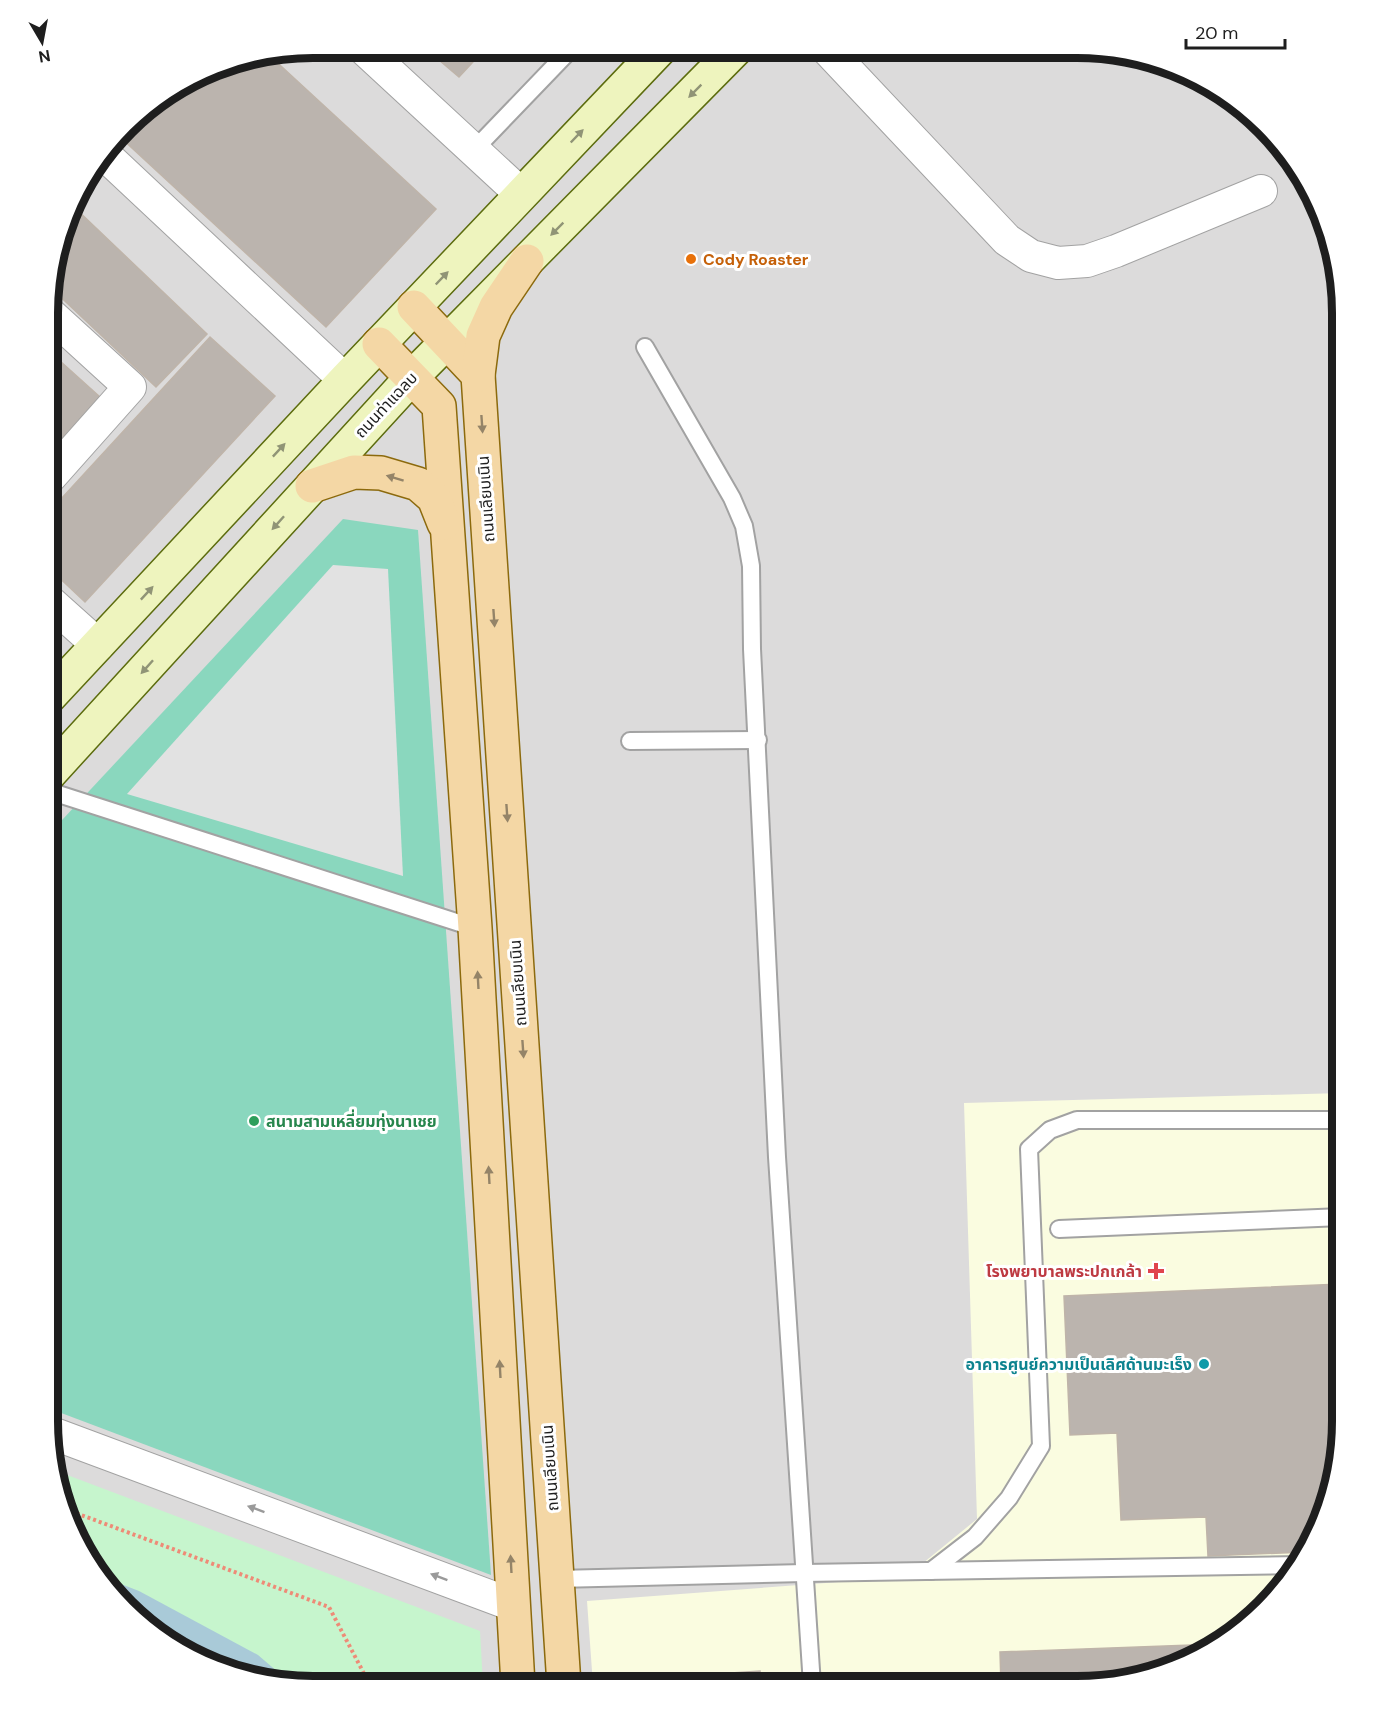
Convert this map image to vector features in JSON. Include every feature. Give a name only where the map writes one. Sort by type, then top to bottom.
[{"type":"main road","points":[[58,688],[345,380],[651,58]]},
{"type":"main road","name":"ถนนท่าแฉลบ","points":[[58,764],[411,377],[727,58]]},
{"type":"main road","name":"ถนนเลียบเนิน","points":[[526,261],[496,307],[483,336],[478,375],[563,1676]]},
{"type":"main road","points":[[414,307],[478,375]]},
{"type":"main road","points":[[379,344],[439,406],[476,928],[517,1676]]},
{"type":"main road","points":[[312,486],[354,472],[381,473],[418,484],[434,498],[447,530]]},
{"type":"street","points":[[374,58],[521,194]]},
{"type":"street","points":[[835,58],[1007,240],[1031,256],[1058,263],[1087,261],[1261,191]]},
{"type":"street","points":[[110,160],[345,380]]},
{"type":"street","points":[[58,321],[130,387],[58,468]]},
{"type":"street","points":[[58,609],[98,645]]},
{"type":"street","points":[[59,1436],[513,1605]]},
{"type":"lane","points":[[473,151],[562,58]]},
{"type":"lane","points":[[645,346],[732,498],[744,526],[751,566],[752,648],[777,1157],[811,1676]]},
{"type":"lane","points":[[630,741],[758,740]]},
{"type":"lane","points":[[58,794],[476,928]]},
{"type":"lane","points":[[931,1571],[975,1537],[1010,1498],[1041,1446],[1029,1149],[1050,1130],[1077,1120],[1332,1120]]},
{"type":"lane","points":[[1059,1229],[1332,1217]]},
{"type":"lane","points":[[557,1579],[1287,1565]]},
{"type":"path","points":[[76,1513],[329,1607],[365,1676]]},
{"type":"shaded area","points":[[313,58],[1077,58],[1127,63],[1159,72],[1190,85],[1232,111],[1257,133],[1279,158],[1305,200],[1318,231],[1327,263],[1332,313],[1332,1421],[1327,1471],[1318,1503],[1305,1534],[1232,1623],[1218,1633],[1190,1649],[1143,1667],[1127,1671],[1077,1676],[296,1675],[247,1667],[200,1649],[158,1623],[133,1601],[111,1576],[85,1534],[72,1503],[63,1471],[58,1421],[58,313],[63,263],[72,231],[85,200],[111,158],[133,133],[158,111],[200,85],[231,72],[263,63]]},
{"type":"shaded area","points":[[333,565],[388,569],[403,876],[127,794]]},
{"type":"shaded area","name":"โรงพยาบาลพระปกเกล้า","points":[[1332,1093],[1331,1438],[1327,1471],[1318,1503],[1305,1534],[1289,1562],[1257,1601],[1218,1633],[1174,1656],[1127,1671],[1077,1676],[592,1676],[587,1601],[906,1577],[977,1519],[964,1103]]},
{"type":"green space","name":"สนามสามเหลี่ยมทุ่งนาเชย","points":[[343,519],[418,530],[491,1575],[58,1412],[58,824]]},
{"type":"green space","points":[[64,1474],[480,1631],[482,1676],[313,1676],[263,1671],[231,1662],[200,1649],[172,1633],[145,1612],[122,1589],[101,1562],[85,1534],[72,1503]]},
{"type":"water","points":[[116,1582],[139,1591],[258,1655],[279,1673],[247,1667],[200,1649],[158,1623]]},
{"type":"building","points":[[437,58],[477,58],[459,77]]},
{"type":"building","points":[[276,61],[436,209],[326,327],[125,142],[133,133],[158,111],[200,85],[247,67]]},
{"type":"building","points":[[80,212],[207,334],[156,387],[59,296],[63,263]]},
{"type":"building","points":[[210,337],[275,396],[85,602],[58,577],[58,502]]},
{"type":"building","points":[[58,359],[100,397],[58,443]]},
{"type":"building","name":"อาคารศูนย์ความเป็นเลิศด้านมะเร็ง","points":[[1332,1284],[1332,1421],[1327,1471],[1318,1503],[1294,1552],[1208,1556],[1206,1517],[1121,1520],[1117,1433],[1070,1435],[1064,1296]]},
{"type":"building","points":[[1197,1645],[1143,1667],[1127,1671],[1077,1676],[1001,1676],[1000,1652]]},
{"type":"building","points":[[760,1671],[760,1676],[687,1676]]},
{"type":"place","name":"Cody Roaster","points":[[691,259]]},
{"type":"place","name":"สนามสามเหลี่ยมทุ่งนาเชย","points":[[254,1121]]},
{"type":"place","name":"โรงพยาบาลพระปกเกล้า","points":[[1156,1271]]},
{"type":"place","name":"อาคารศูนย์ความเป็นเลิศด้านมะเร็ง","points":[[1204,1364]]}]
